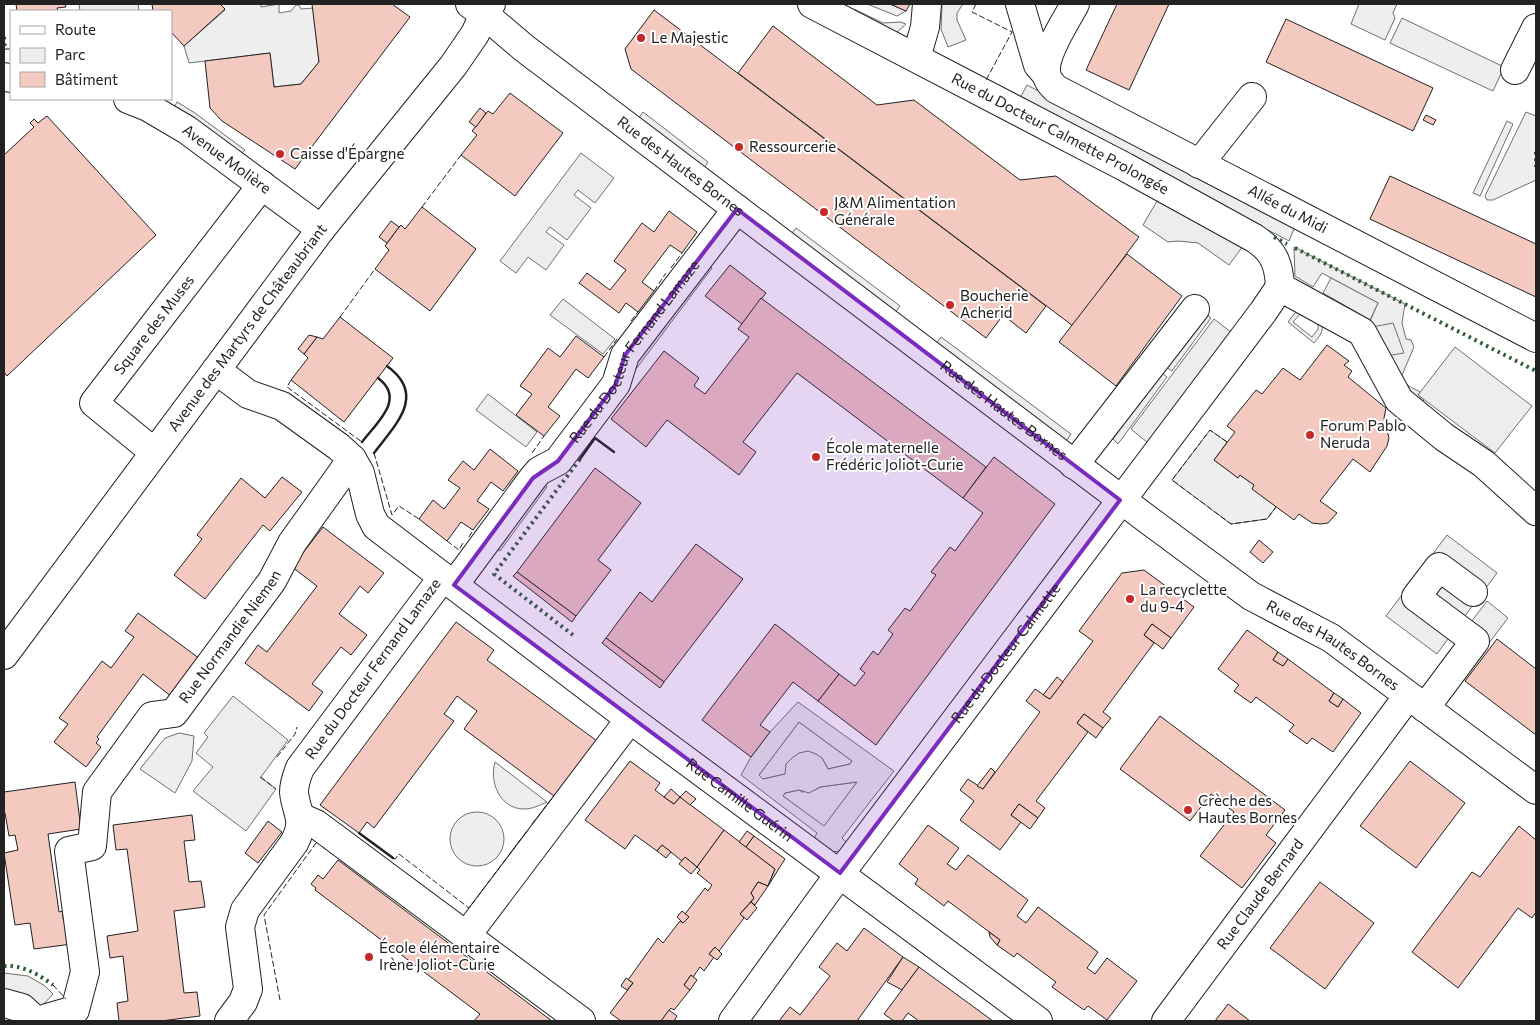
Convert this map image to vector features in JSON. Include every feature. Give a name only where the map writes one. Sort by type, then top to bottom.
[{"type":"street","points":[[919,48],[925,27],[927,4]]},
{"type":"street","name":"Allée du Midi","points":[[1020,4],[1038,65],[1056,89],[1536,338]]},
{"type":"street","points":[[1046,74],[1047,60],[1050,52],[1075,4]]},
{"type":"street","name":"Rue du Docteur Calmette Prolongée","points":[[824,6],[1254,238],[1266,246],[1273,256],[1278,268],[1280,287]]},
{"type":"street","name":"Rue des Hautes Bornes","points":[[482,7],[524,48],[1120,500],[1251,596],[1331,638],[1536,790]]},
{"type":"street","name":"Avenue des Martyrs de Châteaubriant","points":[[4,655],[321,229],[453,66],[475,34],[482,7]]},
{"type":"street","points":[[1515,70],[1536,28]]},
{"type":"street","points":[[1199,164],[1252,97]]},
{"type":"street","name":"Avenue Molière","points":[[130,100],[173,121],[321,229]]},
{"type":"street","name":"Square des Muses","points":[[154,452],[94,403],[262,185]]},
{"type":"street","name":"Rue du Docteur Fernand Lamaze","points":[[229,1021],[244,1002],[248,989],[240,927],[241,920],[245,910],[294,843],[300,829],[300,817],[294,793],[300,768],[448,581],[533,478],[539,471],[558,461],[616,384],[625,355],[738,209]]},
{"type":"street","points":[[1280,287],[1362,332],[1399,400],[1444,437],[1484,464],[1536,511]]},
{"type":"street","name":"Rue du Docteur Calmette","points":[[733,1021],[840,873],[1120,500],[1264,312],[1280,287]]},
{"type":"street","points":[[1074,465],[1195,309]]},
{"type":"street","name":"Rue du Docteur Fernand Lamaze","points":[[216,370],[248,394],[282,406],[339,447],[352,459],[360,473],[370,514],[376,526],[448,581]]},
{"type":"street","name":"Rue Normandie Niemen","points":[[42,1021],[75,1010],[85,972],[69,851],[92,846],[97,792],[152,716],[174,713],[272,581],[292,543],[352,459]]},
{"type":"street","name":"Rue Claude Bernard","points":[[1166,1021],[1417,702],[1475,641],[1416,597],[1439,566],[1473,592]]},
{"type":"street","name":"Rue Camille Guérin","points":[[448,581],[630,719],[1038,1021]]},
{"type":"street","points":[[466,936],[630,719]]},
{"type":"street","points":[[300,817],[316,824],[581,1021]]},
{"type":"street","points":[[4,1003],[22,1008],[36,1021]]},
{"type":"highlighted area","points":[[737,209],[1120,500],[840,873],[454,585],[533,478],[558,461],[616,384],[625,355]]},
{"type":"green space","points":[[220,4],[261,4],[261,7],[279,4],[279,13],[291,11],[296,5],[299,5],[301,9],[313,8],[319,62],[301,84],[274,87],[270,53],[189,63],[184,46],[225,10]]},
{"type":"green space","points":[[867,4],[890,4],[906,11],[897,16]]},
{"type":"green space","points":[[1359,4],[1397,4],[1393,13],[1395,18],[1385,40],[1351,24]]},
{"type":"green space","points":[[854,9],[883,23],[900,22],[906,24],[897,32],[894,38],[853,14]]},
{"type":"green space","points":[[1402,18],[1504,67],[1493,91],[1390,43]]},
{"type":"green space","points":[[1526,112],[1536,116],[1536,180],[1493,200],[1487,200],[1485,196]]},
{"type":"green space","points":[[1507,121],[1513,124],[1480,196],[1473,193]]},
{"type":"green space","points":[[1294,247],[1405,304],[1402,323],[1406,339],[1411,340],[1414,347],[1402,375],[1407,385],[1420,392],[1418,395],[1424,400],[1418,405],[1367,328],[1378,303],[1322,273],[1313,287],[1295,276]]},
{"type":"green space","points":[[1301,305],[1322,322],[1322,331],[1314,343],[1288,322]],"holes":[[[1302,312],[1318,323],[1318,329],[1312,337],[1293,322]]]},
{"type":"green space","points":[[1205,313],[1211,318],[1172,371],[1165,366]]},
{"type":"green space","points":[[1161,372],[1167,377],[1118,444],[1113,439]]},
{"type":"green space","points":[[1210,430],[1227,442],[1214,460],[1237,477],[1240,475],[1254,485],[1276,507],[1267,519],[1231,524],[1172,480]]},
{"type":"green space","points":[[799,722],[852,761],[850,764],[828,769],[822,758],[786,774],[763,779],[759,775]]},
{"type":"green space","points":[[179,733],[194,736],[192,761],[175,793],[140,769],[165,738]]},
{"type":"green space","points":[[495,762],[547,802],[527,809],[516,808],[508,804],[498,793],[495,786]]},
{"type":"green space","points":[[857,782],[824,827],[783,796],[785,793],[799,790],[802,792],[815,790],[820,787]]},
{"type":"green space","points":[[477,812],[487,814],[496,820],[502,829],[504,839],[502,849],[496,858],[487,864],[477,866],[467,864],[458,858],[452,849],[450,839],[452,829],[458,820],[467,814]]},
{"type":"shaded area","points":[[79,4],[138,4],[139,10],[80,10]]},
{"type":"shaded area","points":[[942,4],[963,4],[957,13],[957,20],[966,40],[948,47],[941,29]]},
{"type":"shaded area","points":[[1027,85],[1296,224],[1289,241],[1019,100]]},
{"type":"shaded area","points":[[177,102],[245,150],[240,155],[173,109]]},
{"type":"shaded area","points":[[643,112],[708,162],[704,168],[638,119]]},
{"type":"shaded area","points":[[581,153],[614,178],[595,203],[578,190],[574,195],[591,208],[567,240],[550,227],[546,232],[564,245],[546,270],[528,257],[516,273],[500,261]]},
{"type":"shaded area","points":[[1157,201],[1243,246],[1229,265],[1198,243],[1168,242],[1143,225]]},
{"type":"shaded area","points":[[796,228],[900,306],[895,313],[791,234]]},
{"type":"shaded area","points":[[706,263],[712,268],[636,369],[630,365]]},
{"type":"shaded area","points":[[1331,278],[1378,303],[1370,320],[1323,293]]},
{"type":"shaded area","points":[[563,299],[615,339],[603,354],[550,315]]},
{"type":"shaded area","points":[[1214,319],[1231,332],[1148,443],[1131,429]]},
{"type":"shaded area","points":[[1393,323],[1404,353],[1381,357],[1367,328]]},
{"type":"shaded area","points":[[941,337],[1071,434],[1066,441],[936,344]]},
{"type":"shaded area","points":[[1455,347],[1532,406],[1495,453],[1418,395]]},
{"type":"shaded area","points":[[488,394],[537,432],[526,447],[476,410]]},
{"type":"shaded area","points":[[541,482],[547,487],[500,551],[493,546]]},
{"type":"shaded area","points":[[1447,535],[1497,573],[1461,621],[1468,626],[1487,601],[1508,618],[1486,647],[1451,635],[1437,654],[1386,616]]},
{"type":"shaded area","points":[[233,696],[288,740],[261,777],[276,789],[246,831],[193,791],[213,767],[196,753],[208,737],[204,733]]},
{"type":"shaded area","points":[[798,702],[894,771],[842,838],[847,843],[841,851],[831,852],[813,840],[817,833],[741,775],[751,757],[770,732]],"holes":[[[799,722],[852,761],[850,764],[828,769],[822,758],[808,751],[799,753],[792,758],[786,764],[785,774],[763,779],[759,775]],[[857,782],[824,826],[783,796],[785,793],[799,790],[809,793],[820,787]]]},
{"type":"shaded area","points":[[4,973],[28,976],[45,986],[53,994],[39,1009],[4,993]]},
{"type":"building","points":[[16,4],[65,4],[66,7],[57,8],[58,10],[17,10]]},
{"type":"building","points":[[152,4],[220,4],[225,9],[184,46],[172,33],[172,10],[153,10]]},
{"type":"building","points":[[312,4],[392,4],[410,17],[295,169],[222,121],[210,108],[205,61],[270,53],[274,87],[301,84],[319,62]]},
{"type":"building","points":[[890,4],[910,4],[906,11]]},
{"type":"building","points":[[1117,4],[1169,4],[1129,90],[1086,70]]},
{"type":"building","points":[[654,10],[1046,306],[1026,333],[1003,315],[986,338],[631,69],[625,49]]},
{"type":"building","points":[[1286,19],[1433,88],[1413,131],[1266,62]]},
{"type":"building","points":[[773,26],[877,105],[914,100],[1020,180],[1056,176],[1139,237],[1073,326],[738,73]]},
{"type":"building","points":[[510,93],[563,133],[515,196],[461,155],[477,135],[472,131],[488,111],[493,114]]},
{"type":"building","points":[[480,108],[486,113],[476,127],[469,122]]},
{"type":"building","points":[[1426,115],[1436,120],[1433,125],[1423,120]]},
{"type":"building","points":[[47,116],[156,235],[7,376],[4,372],[4,155],[34,127],[30,123],[34,119],[38,123]]},
{"type":"building","points":[[1390,176],[1536,244],[1536,297],[1370,219]]},
{"type":"building","points":[[422,207],[476,249],[430,311],[375,269],[389,250],[385,246],[399,227],[401,225],[405,229]]},
{"type":"building","points":[[669,211],[697,232],[682,253],[670,245],[642,282],[654,291],[638,312],[626,303],[619,313],[579,283],[587,273],[610,290],[626,270],[614,261],[642,223],[654,232]]},
{"type":"building","points":[[391,221],[399,227],[387,243],[379,237]]},
{"type":"building","points":[[1127,254],[1182,296],[1116,386],[1059,342]]},
{"type":"building","points":[[730,265],[766,293],[742,324],[705,296]]},
{"type":"building","points":[[761,298],[986,467],[963,498],[797,373],[743,442],[756,452],[739,475],[667,420],[646,447],[611,419],[664,351],[699,378],[694,386],[705,394],[749,337],[738,329]]},
{"type":"building","points":[[340,317],[393,358],[344,422],[291,380],[308,358],[304,354],[317,337],[323,339]]},
{"type":"building","points":[[309,335],[317,337],[304,354],[298,349]]},
{"type":"building","points":[[576,336],[604,357],[588,378],[576,369],[548,407],[560,416],[544,436],[516,415],[532,394],[520,386],[548,348],[560,357]]},
{"type":"building","name":"Forum Pablo Neruda","points":[[1327,345],[1349,361],[1344,365],[1352,371],[1348,377],[1386,408],[1384,418],[1389,438],[1387,446],[1370,472],[1353,459],[1320,501],[1337,513],[1328,523],[1321,524],[1312,523],[1299,514],[1294,520],[1252,489],[1254,485],[1240,475],[1238,478],[1214,460],[1235,432],[1227,426],[1256,390],[1262,394],[1283,368],[1300,380]]},
{"type":"building","points":[[490,449],[518,471],[503,491],[491,482],[477,501],[489,509],[473,530],[461,522],[447,541],[419,519],[433,500],[444,509],[460,488],[448,480],[463,461],[474,470]]},
{"type":"building","points":[[994,457],[1055,504],[876,745],[818,701],[839,674],[855,686],[865,673],[860,669],[873,651],[878,655],[893,634],[888,630],[905,608],[910,611],[936,575],[931,572],[950,547],[955,551],[983,513],[963,498]]},
{"type":"building","points":[[595,468],[641,503],[598,560],[611,570],[576,616],[517,572]]},
{"type":"building","points":[[282,477],[302,492],[270,531],[263,525],[205,599],[174,575],[202,539],[197,535],[241,478],[265,498]]},
{"type":"building","points":[[323,527],[384,573],[368,593],[360,586],[339,614],[367,635],[351,655],[341,647],[312,684],[323,692],[309,711],[245,663],[258,645],[267,652],[317,586],[292,567]]},
{"type":"building","points":[[1259,540],[1273,552],[1263,563],[1250,552]]},
{"type":"building","points":[[696,544],[743,579],[664,682],[606,638],[640,592],[652,602]]},
{"type":"building","points":[[1144,570],[1194,607],[1171,638],[1152,624],[1144,635],[1154,643],[1103,712],[1111,718],[1103,728],[1084,714],[1077,723],[1088,732],[1036,801],[1045,808],[1038,818],[1019,804],[1011,815],[1021,822],[1000,850],[960,820],[974,801],[960,790],[968,779],[983,789],[1040,712],[1026,701],[1035,689],[1050,699],[1093,641],[1079,631],[1122,573]]},
{"type":"building","points":[[517,572],[576,616],[572,622],[513,576]]},
{"type":"building","points":[[138,613],[200,659],[172,697],[143,674],[97,737],[99,739],[96,743],[101,747],[86,767],[54,742],[68,724],[59,718],[102,661],[111,668],[134,637],[125,631]]},
{"type":"building","points":[[456,622],[494,650],[487,660],[597,741],[554,796],[464,729],[477,711],[457,696],[444,714],[454,721],[374,828],[367,822],[359,833],[320,805]]},
{"type":"building","points":[[775,624],[839,674],[818,701],[793,682],[760,725],[770,732],[751,757],[702,720]]},
{"type":"building","points":[[1152,624],[1171,638],[1163,649],[1144,635]]},
{"type":"building","points":[[1247,630],[1278,652],[1273,660],[1283,666],[1288,659],[1334,693],[1329,701],[1338,707],[1343,699],[1361,713],[1333,752],[1312,738],[1307,744],[1289,731],[1294,725],[1256,697],[1251,703],[1234,691],[1239,685],[1218,669]]},
{"type":"building","points":[[606,638],[664,682],[660,688],[602,643]]},
{"type":"building","points":[[1497,639],[1536,669],[1536,735],[1465,681]]},
{"type":"building","points":[[1278,652],[1288,659],[1283,666],[1273,660]]},
{"type":"building","points":[[1057,677],[1063,682],[1050,699],[1043,695]]},
{"type":"building","points":[[1334,693],[1343,699],[1338,707],[1329,701]]},
{"type":"building","points":[[1084,714],[1103,728],[1096,738],[1077,723]]},
{"type":"building","points":[[1160,716],[1285,810],[1266,835],[1276,843],[1242,888],[1200,856],[1234,812],[1211,794],[1190,821],[1120,769]]},
{"type":"building","points":[[630,761],[660,783],[655,790],[664,797],[674,804],[680,797],[724,830],[697,867],[685,857],[682,861],[662,845],[657,851],[635,835],[625,849],[585,820]]},
{"type":"building","points":[[1410,761],[1465,803],[1416,868],[1360,826]]},
{"type":"building","points":[[991,768],[995,772],[983,789],[977,786]]},
{"type":"building","points":[[75,782],[81,829],[48,834],[59,912],[63,911],[63,919],[69,918],[72,944],[34,949],[30,923],[15,925],[4,853],[18,850],[15,835],[9,836],[4,813],[4,792]]},
{"type":"building","points":[[671,789],[680,797],[674,804],[664,797]]},
{"type":"building","points":[[686,791],[696,799],[690,805],[680,797]]},
{"type":"building","points":[[1019,804],[1038,818],[1030,829],[1011,815]]},
{"type":"building","points":[[192,815],[195,840],[184,841],[189,882],[201,881],[205,907],[174,911],[184,993],[197,992],[200,1016],[161,1021],[119,1021],[117,1003],[128,1001],[123,956],[110,958],[107,936],[138,931],[127,849],[116,850],[113,825]]},
{"type":"building","points":[[268,821],[282,832],[258,863],[245,853]]},
{"type":"building","points":[[928,825],[959,848],[947,864],[956,870],[968,855],[1028,900],[1017,916],[1026,923],[1038,907],[1098,952],[1087,968],[1095,974],[1107,958],[1137,981],[1107,1020],[1088,1006],[1084,1010],[1052,987],[1056,982],[1017,953],[1014,957],[997,945],[1000,940],[948,901],[944,906],[915,884],[918,879],[899,864]]},
{"type":"building","points":[[1519,826],[1536,840],[1536,912],[1532,918],[1518,908],[1458,988],[1412,952],[1472,872],[1480,877]]},
{"type":"building","points":[[724,830],[775,869],[768,886],[758,882],[751,893],[754,898],[740,914],[744,918],[719,951],[715,947],[709,954],[714,957],[704,971],[700,967],[693,977],[691,975],[684,985],[690,990],[674,1010],[671,1008],[661,1021],[621,1021],[610,1013],[633,983],[628,980],[658,938],[663,943],[680,921],[683,923],[689,917],[685,914],[705,888],[708,891],[712,885],[697,873],[700,870],[697,867]]},
{"type":"building","points":[[747,831],[754,836],[746,847],[739,842]]},
{"type":"building","points":[[754,836],[785,859],[768,886],[775,869],[746,847]]},
{"type":"building","points":[[662,845],[671,852],[666,858],[657,851]]},
{"type":"building","points":[[685,857],[697,867],[691,874],[679,864]]},
{"type":"building","points":[[338,860],[552,1021],[474,1021],[480,1014],[315,890],[316,888],[311,884],[318,875],[323,879]]},
{"type":"building","points":[[758,882],[768,886],[755,905],[751,902],[754,898],[751,893]]},
{"type":"building","points":[[1320,882],[1374,923],[1325,989],[1270,948]]},
{"type":"building","points":[[751,902],[757,908],[747,920],[740,914]]},
{"type":"building","points":[[682,911],[689,917],[683,923],[677,917]]},
{"type":"building","points":[[864,928],[903,957],[857,1021],[779,1021],[790,1007],[800,1015],[830,976],[819,967],[837,943],[847,951]]},
{"type":"building","points":[[989,932],[1000,940],[997,945],[990,937]]},
{"type":"building","points":[[715,947],[722,954],[717,960],[709,954]]},
{"type":"building","points":[[903,957],[919,967],[902,990],[887,982]]},
{"type":"building","points":[[919,967],[993,1021],[919,1021],[908,1013],[902,1021],[894,1021],[884,1014]]},
{"type":"building","points":[[691,975],[697,980],[690,990],[684,985]]},
{"type":"building","points":[[626,978],[633,983],[627,990],[621,986]]},
{"type":"building","points":[[1228,1004],[1250,1021],[1215,1021]]},
{"type":"building","points":[[669,1010],[677,1016],[674,1021],[661,1021]]},
{"type":"hedge","points":[[4,37],[5,49]]},
{"type":"hedge","points":[[1536,152],[1536,167]]},
{"type":"hedge","points":[[1274,237],[1287,244]]},
{"type":"hedge","points":[[1295,248],[1536,371]]},
{"type":"hedge","points":[[573,635],[494,574],[580,459]]},
{"type":"hedge","points":[[4,966],[18,967],[30,971],[53,985]]},
{"type":"fence","points":[[976,4],[972,12],[1012,32],[985,82]]},
{"type":"fence","points":[[4,49],[10,49]]},
{"type":"fence","points":[[422,207],[461,155]]},
{"type":"fence","points":[[671,268],[682,253]]},
{"type":"fence","points":[[340,317],[375,269]]},
{"type":"fence","points":[[654,291],[666,273]]},
{"type":"fence","points":[[631,321],[638,312]]},
{"type":"fence","points":[[604,357],[617,339]]},
{"type":"fence","points":[[291,380],[287,387],[362,442]]},
{"type":"fence","points":[[1227,442],[1210,430],[1172,480],[1231,524],[1267,519],[1276,507]]},
{"type":"fence","points":[[532,453],[544,436]]},
{"type":"fence","points":[[374,453],[392,515],[399,506],[419,519]]},
{"type":"fence","points":[[469,537],[473,530]]},
{"type":"fence","points":[[447,541],[459,550],[463,543]]},
{"type":"fence","points":[[277,757],[295,734],[297,727]]},
{"type":"fence","points":[[260,777],[276,789]]},
{"type":"fence","points":[[532,824],[554,796]]},
{"type":"fence","points":[[393,858],[395,859],[399,854],[469,908],[527,831]]},
{"type":"fence","points":[[280,1000],[264,915],[316,843]]},
{"type":"fence","points":[[53,985],[66,999]]},
{"type":"wall","points":[[374,453],[404,410],[406,399],[405,388],[399,377],[387,366]]},
{"type":"wall","points":[[362,442],[381,418],[389,402],[386,386],[378,378]]},
{"type":"wall","points":[[580,459],[595,438],[614,452]]},
{"type":"wall","points":[[359,833],[393,858]]},
{"type":"place","name":"Le Majestic","points":[[641,38]]},
{"type":"place","name":"Ressourcerie","points":[[739,147]]},
{"type":"place","name":"Caisse d'Épargne","points":[[280,154]]},
{"type":"place","name":"J&M Alimentation Générale","points":[[824,212]]},
{"type":"place","name":"Boucherie Acherid","points":[[950,305]]},
{"type":"place","name":"Forum Pablo Neruda","points":[[1310,435]]},
{"type":"place","name":"École maternelle Frédéric Joliot-Curie","points":[[816,457]]},
{"type":"place","name":"La recyclette du 9-4","points":[[1130,599]]},
{"type":"place","name":"Crèche des Hautes Bornes","points":[[1188,810]]},
{"type":"place","name":"École élémentaire Irène Joliot-Curie","points":[[369,957]]}]
